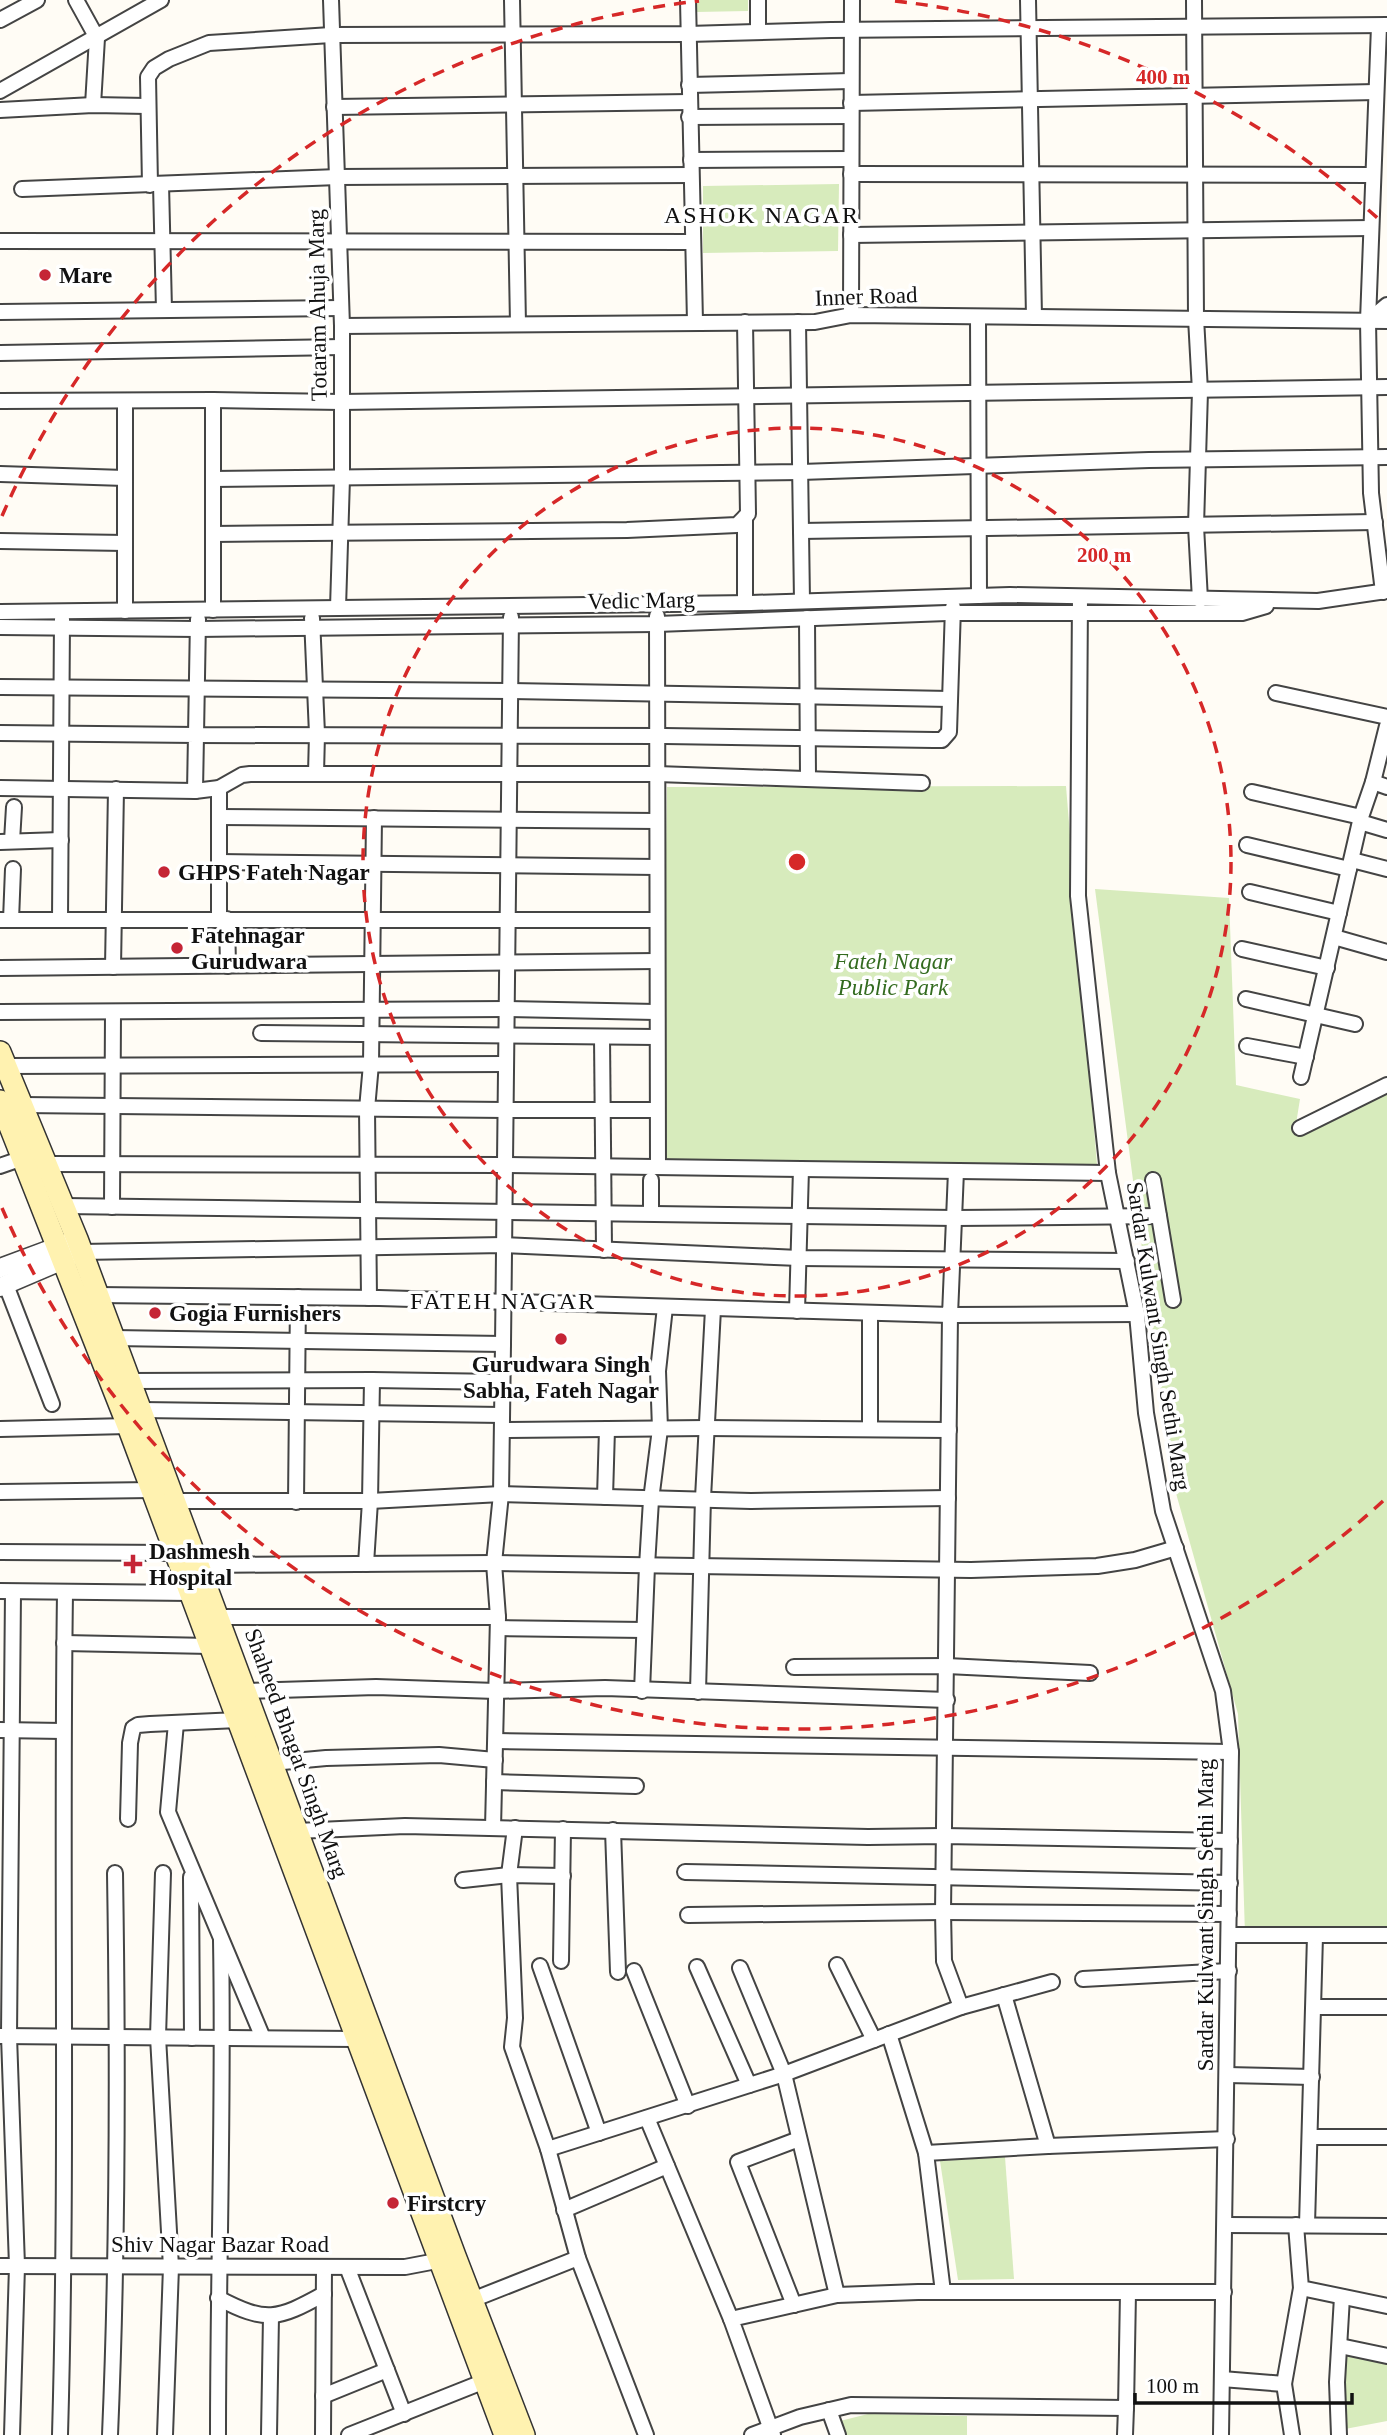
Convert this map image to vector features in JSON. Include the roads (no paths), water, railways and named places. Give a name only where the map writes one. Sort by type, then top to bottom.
[{"type":"main road","name":"Shaheed Bhagat Singh Marg","points":[[3,1059],[6,1106],[23,1158],[70,1250],[97,1295],[114,1338],[130,1381],[135,1418],[152,1490],[356,2039],[447,2259],[472,2300],[524,2435]]},
{"type":"main road","name":"Shaheed Bhagat Singh Marg","points":[[6,1106],[46,1164],[64,1206],[70,1250],[135,1418],[176,1501],[297,1832],[447,2259],[505,2435]]},
{"type":"street","points":[[0,20],[37,0]]},
{"type":"street","points":[[76,0],[97,38],[93,106]]},
{"type":"street","points":[[0,91],[161,0]]},
{"type":"street","name":"Totaram Ahuja Marg","points":[[331,0],[342,326],[342,478],[338,608]]},
{"type":"street","points":[[512,0],[518,324]]},
{"type":"street","points":[[688,0],[695,322]]},
{"type":"street","points":[[758,0],[758,32]]},
{"type":"street","points":[[851,315],[852,0]]},
{"type":"street","points":[[1028,0],[1034,317]]},
{"type":"street","points":[[1194,0],[1196,318],[1200,391],[1196,526],[1200,600]]},
{"type":"street","points":[[164,310],[162,241],[147,106],[148,77],[154,68],[185,51],[209,43],[331,35],[1383,26],[1373,175],[1368,387],[1371,493],[1385,591]]},
{"type":"street","points":[[689,85],[851,81]]},
{"type":"street","points":[[334,107],[514,104],[689,110],[851,109],[1030,99],[1377,92]]},
{"type":"street","points":[[0,110],[147,106]]},
{"type":"street","points":[[22,189],[338,177],[515,176],[691,168],[851,167],[1031,174],[1373,175]]},
{"type":"street","points":[[851,235],[1371,228]]},
{"type":"street","points":[[0,241],[693,242]]},
{"type":"street","points":[[1368,321],[1387,306]]},
{"type":"street","points":[[0,312],[340,308]]},
{"type":"street","name":"Inner Road","points":[[342,326],[815,322],[851,315],[1387,321]]},
{"type":"street","points":[[978,317],[979,596]]},
{"type":"street","points":[[213,534],[627,530],[737,525],[748,514],[745,322]]},
{"type":"street","points":[[798,322],[802,601]]},
{"type":"street","points":[[0,353],[342,347]]},
{"type":"street","points":[[0,401],[342,402],[1387,387]]},
{"type":"street","points":[[213,400],[213,610]]},
{"type":"street","points":[[125,401],[125,611]]},
{"type":"street","points":[[213,479],[801,472],[1387,457]]},
{"type":"street","points":[[0,474],[125,478]]},
{"type":"street","points":[[745,517],[745,603]]},
{"type":"street","points":[[801,531],[1375,522]]},
{"type":"street","points":[[0,541],[125,543]]},
{"type":"street","name":"Vedic Marg","points":[[0,612],[745,603],[979,596],[1318,601],[1385,591]]},
{"type":"street","points":[[0,733],[942,740],[949,732],[953,597]]},
{"type":"street","name":"Sardar Kulwant Singh Sethi Marg","points":[[1080,597],[1079,896],[1108,1173],[1137,1314],[1146,1413],[1163,1511],[1223,1691],[1231,1752],[1221,2435]]},
{"type":"street","name":"Vedic Marg","points":[[0,627],[197,629],[657,624],[953,613],[1242,613],[1280,601]]},
{"type":"street","points":[[651,1213],[657,1110],[656,603]]},
{"type":"street","points":[[493,1828],[498,1622],[495,1563],[501,1494],[511,605]]},
{"type":"street","points":[[311,609],[317,734],[316,774]]},
{"type":"street","points":[[195,791],[198,611]]},
{"type":"street","points":[[60,920],[62,612]]},
{"type":"street","points":[[807,618],[808,778]]},
{"type":"street","points":[[0,687],[196,687],[950,699]]},
{"type":"street","points":[[1276,693],[1387,717]]},
{"type":"street","points":[[1301,1077],[1361,820],[1380,784],[1387,726]]},
{"type":"street","points":[[0,788],[195,791],[219,788],[242,775],[250,774],[657,774],[922,783]]},
{"type":"street","points":[[219,788],[220,862],[228,966]]},
{"type":"street","points":[[113,967],[116,789]]},
{"type":"street","points":[[1252,792],[1361,820],[1387,830]]},
{"type":"street","points":[[13,807],[6,841],[61,840]]},
{"type":"street","points":[[219,817],[657,821]]},
{"type":"street","points":[[369,1298],[367,1165],[374,818]]},
{"type":"street","points":[[1247,845],[1351,865],[1387,869]]},
{"type":"street","points":[[220,862],[657,867]]},
{"type":"street","points":[[13,869],[5,920],[657,920]]},
{"type":"street","points":[[1250,892],[1339,913]]},
{"type":"street","points":[[1334,937],[1387,952]]},
{"type":"street","points":[[1242,948],[1327,968]]},
{"type":"street","points":[[0,968],[657,961]]},
{"type":"street","points":[[1246,999],[1355,1024]]},
{"type":"street","points":[[0,1012],[507,1009],[656,1012]]},
{"type":"street","points":[[112,1207],[113,1012]]},
{"type":"street","points":[[261,1033],[656,1037]]},
{"type":"street","points":[[602,1037],[604,1250]]},
{"type":"street","points":[[1247,1046],[1306,1057]]},
{"type":"street","points":[[3,1059],[113,1065],[506,1064]]},
{"type":"street","points":[[1300,1128],[1387,1085]]},
{"type":"street","points":[[6,1106],[657,1110]]},
{"type":"street","points":[[0,1166],[23,1158]]},
{"type":"street","points":[[46,1164],[604,1166],[655,1173],[801,1169],[1108,1173]]},
{"type":"street","points":[[797,1311],[801,1169]]},
{"type":"street","points":[[956,1171],[950,1315],[943,1912],[944,1961],[961,2007]]},
{"type":"street","points":[[1153,1180],[1173,1300]]},
{"type":"street","points":[[64,1206],[955,1218],[1159,1216]]},
{"type":"street","points":[[52,1404],[2,1280],[70,1250],[504,1245],[799,1258],[1127,1261]]},
{"type":"street","points":[[97,1295],[503,1301],[950,1315],[1137,1314]]},
{"type":"street","points":[[296,1502],[298,1297]]},
{"type":"street","points":[[642,1691],[651,1500],[660,1429],[658,1371],[665,1307]]},
{"type":"street","points":[[698,1692],[706,1428],[713,1309]]},
{"type":"street","points":[[870,1313],[870,1429]]},
{"type":"street","points":[[114,1338],[503,1344]]},
{"type":"street","points":[[366,1564],[372,1380]]},
{"type":"street","points":[[130,1381],[502,1382]]},
{"type":"street","points":[[0,1429],[135,1418],[298,1413],[372,1414],[607,1429],[949,1430]]},
{"type":"street","points":[[605,1497],[607,1429]]},
{"type":"street","points":[[0,1492],[152,1490]]},
{"type":"street","points":[[176,1501],[370,1501],[501,1494],[751,1501],[948,1498]]},
{"type":"street","points":[[200,1565],[495,1563],[948,1570],[1097,1566],[1135,1560],[1175,1548]]},
{"type":"street","points":[[0,1552],[176,1553]]},
{"type":"street","points":[[12,2435],[17,2266],[5,2036],[6,1592],[191,1593]]},
{"type":"street","points":[[60,2435],[65,2266],[65,1593]]},
{"type":"street","points":[[219,1617],[498,1622],[644,1630]]},
{"type":"street","points":[[64,1643],[210,1646]]},
{"type":"street","points":[[794,1667],[947,1666],[1090,1673]]},
{"type":"street","points":[[246,1691],[376,1687],[496,1691],[605,1688],[947,1700]]},
{"type":"street","points":[[128,1819],[130,1743],[133,1728],[138,1725],[237,1720]]},
{"type":"street","points":[[176,1723],[168,1812],[262,2038]]},
{"type":"street","points":[[6,1729],[63,1731]]},
{"type":"street","points":[[496,1741],[1231,1752]]},
{"type":"street","points":[[272,1763],[326,1758],[439,1755],[495,1760]]},
{"type":"street","points":[[495,1782],[636,1786]]},
{"type":"street","points":[[297,1832],[405,1826],[868,1837],[1230,1841]]},
{"type":"street","points":[[515,1828],[509,1875],[515,2018],[512,2047],[548,2149],[578,2258],[646,2435]]},
{"type":"street","points":[[561,1961],[563,1829]]},
{"type":"street","points":[[612,1830],[618,1972]]},
{"type":"street","points":[[191,1868],[192,2038]]},
{"type":"street","points":[[685,1872],[1230,1883]]},
{"type":"street","points":[[110,2435],[117,2266],[116,1873]]},
{"type":"street","points":[[163,1873],[158,2037],[171,2267],[165,2435]]},
{"type":"street","points":[[463,1880],[509,1875],[563,1876]]},
{"type":"street","points":[[688,1915],[943,1912],[1229,1914]]},
{"type":"street","points":[[1229,1936],[1387,1935]]},
{"type":"street","points":[[1292,2435],[1284,2384],[1301,2288],[1302,2225],[1310,2137],[1315,1936]]},
{"type":"street","points":[[218,2435],[223,2038],[221,1940]]},
{"type":"street","points":[[837,1965],[874,2040]]},
{"type":"street","points":[[540,1966],[599,2133]]},
{"type":"street","points":[[697,1967],[750,2085]]},
{"type":"street","points":[[740,1968],[784,2074],[837,2295]]},
{"type":"street","points":[[634,1971],[688,2106]]},
{"type":"street","points":[[1083,1979],[1228,1971]]},
{"type":"street","points":[[548,2149],[784,2074],[961,2007],[1052,1982]]},
{"type":"street","points":[[1004,1995],[1048,2146]]},
{"type":"street","points":[[1314,2007],[1387,2007]]},
{"type":"street","points":[[889,2034],[926,2153],[943,2292]]},
{"type":"street","points":[[5,2036],[356,2039]]},
{"type":"street","points":[[1227,2075],[1312,2077]]},
{"type":"street","points":[[647,2118],[732,2319],[771,2431]]},
{"type":"street","points":[[1310,2137],[1387,2137]]},
{"type":"street","points":[[794,2305],[738,2162],[799,2138]]},
{"type":"street","points":[[926,2153],[1227,2140]]},
{"type":"street","points":[[564,2210],[667,2166]]},
{"type":"street","points":[[1226,2225],[1387,2226]]},
{"type":"street","points":[[472,2300],[578,2258]]},
{"type":"street","name":"Shiv Nagar Bazar Road","points":[[0,2266],[405,2267],[447,2259]]},
{"type":"street","points":[[323,2435],[324,2267]]},
{"type":"street","points":[[347,2267],[404,2414]]},
{"type":"street","points":[[1301,2288],[1387,2306]]},
{"type":"street","points":[[732,2319],[837,2295],[943,2292],[1224,2292]]},
{"type":"street","points":[[1125,2435],[1128,2292]]},
{"type":"street","points":[[218,2298],[250,2314],[271,2316],[297,2309],[324,2294]]},
{"type":"street","points":[[1339,2435],[1337,2382],[1342,2297]]},
{"type":"street","points":[[269,2435],[271,2316]]},
{"type":"street","points":[[1340,2346],[1387,2356]]},
{"type":"street","points":[[323,2396],[387,2370]]},
{"type":"street","points":[[1222,2379],[1284,2384]]},
{"type":"street","points":[[349,2435],[485,2381]]},
{"type":"street","points":[[752,2435],[851,2405],[1126,2408]]},
{"type":"street","points":[[828,2410],[838,2435]]},
{"type":"place","name":"Mare","points":[[45,275]]},
{"type":"place","name":"GHPS Fateh Nagar","points":[[164,872]]},
{"type":"place","name":"Fatehnagar Gurudwara","points":[[177,948]]},
{"type":"place","name":"Gogia Furnishers","points":[[155,1313]]},
{"type":"place","name":"Gurudwara Singh Sabha, Fateh Nagar","points":[[561,1339]]},
{"type":"place","name":"Dashmesh Hospital","points":[[133,1564]]},
{"type":"place","name":"Firstcry","points":[[393,2203]]},
{"type":"district","name":"ASHOK NAGAR","points":[[762,215]]},
{"type":"district","name":"FATEH NAGAR","points":[[503,1301]]},
{"type":"park label","name":"Fateh Nagar Public Park","points":[[893,974]]}]
